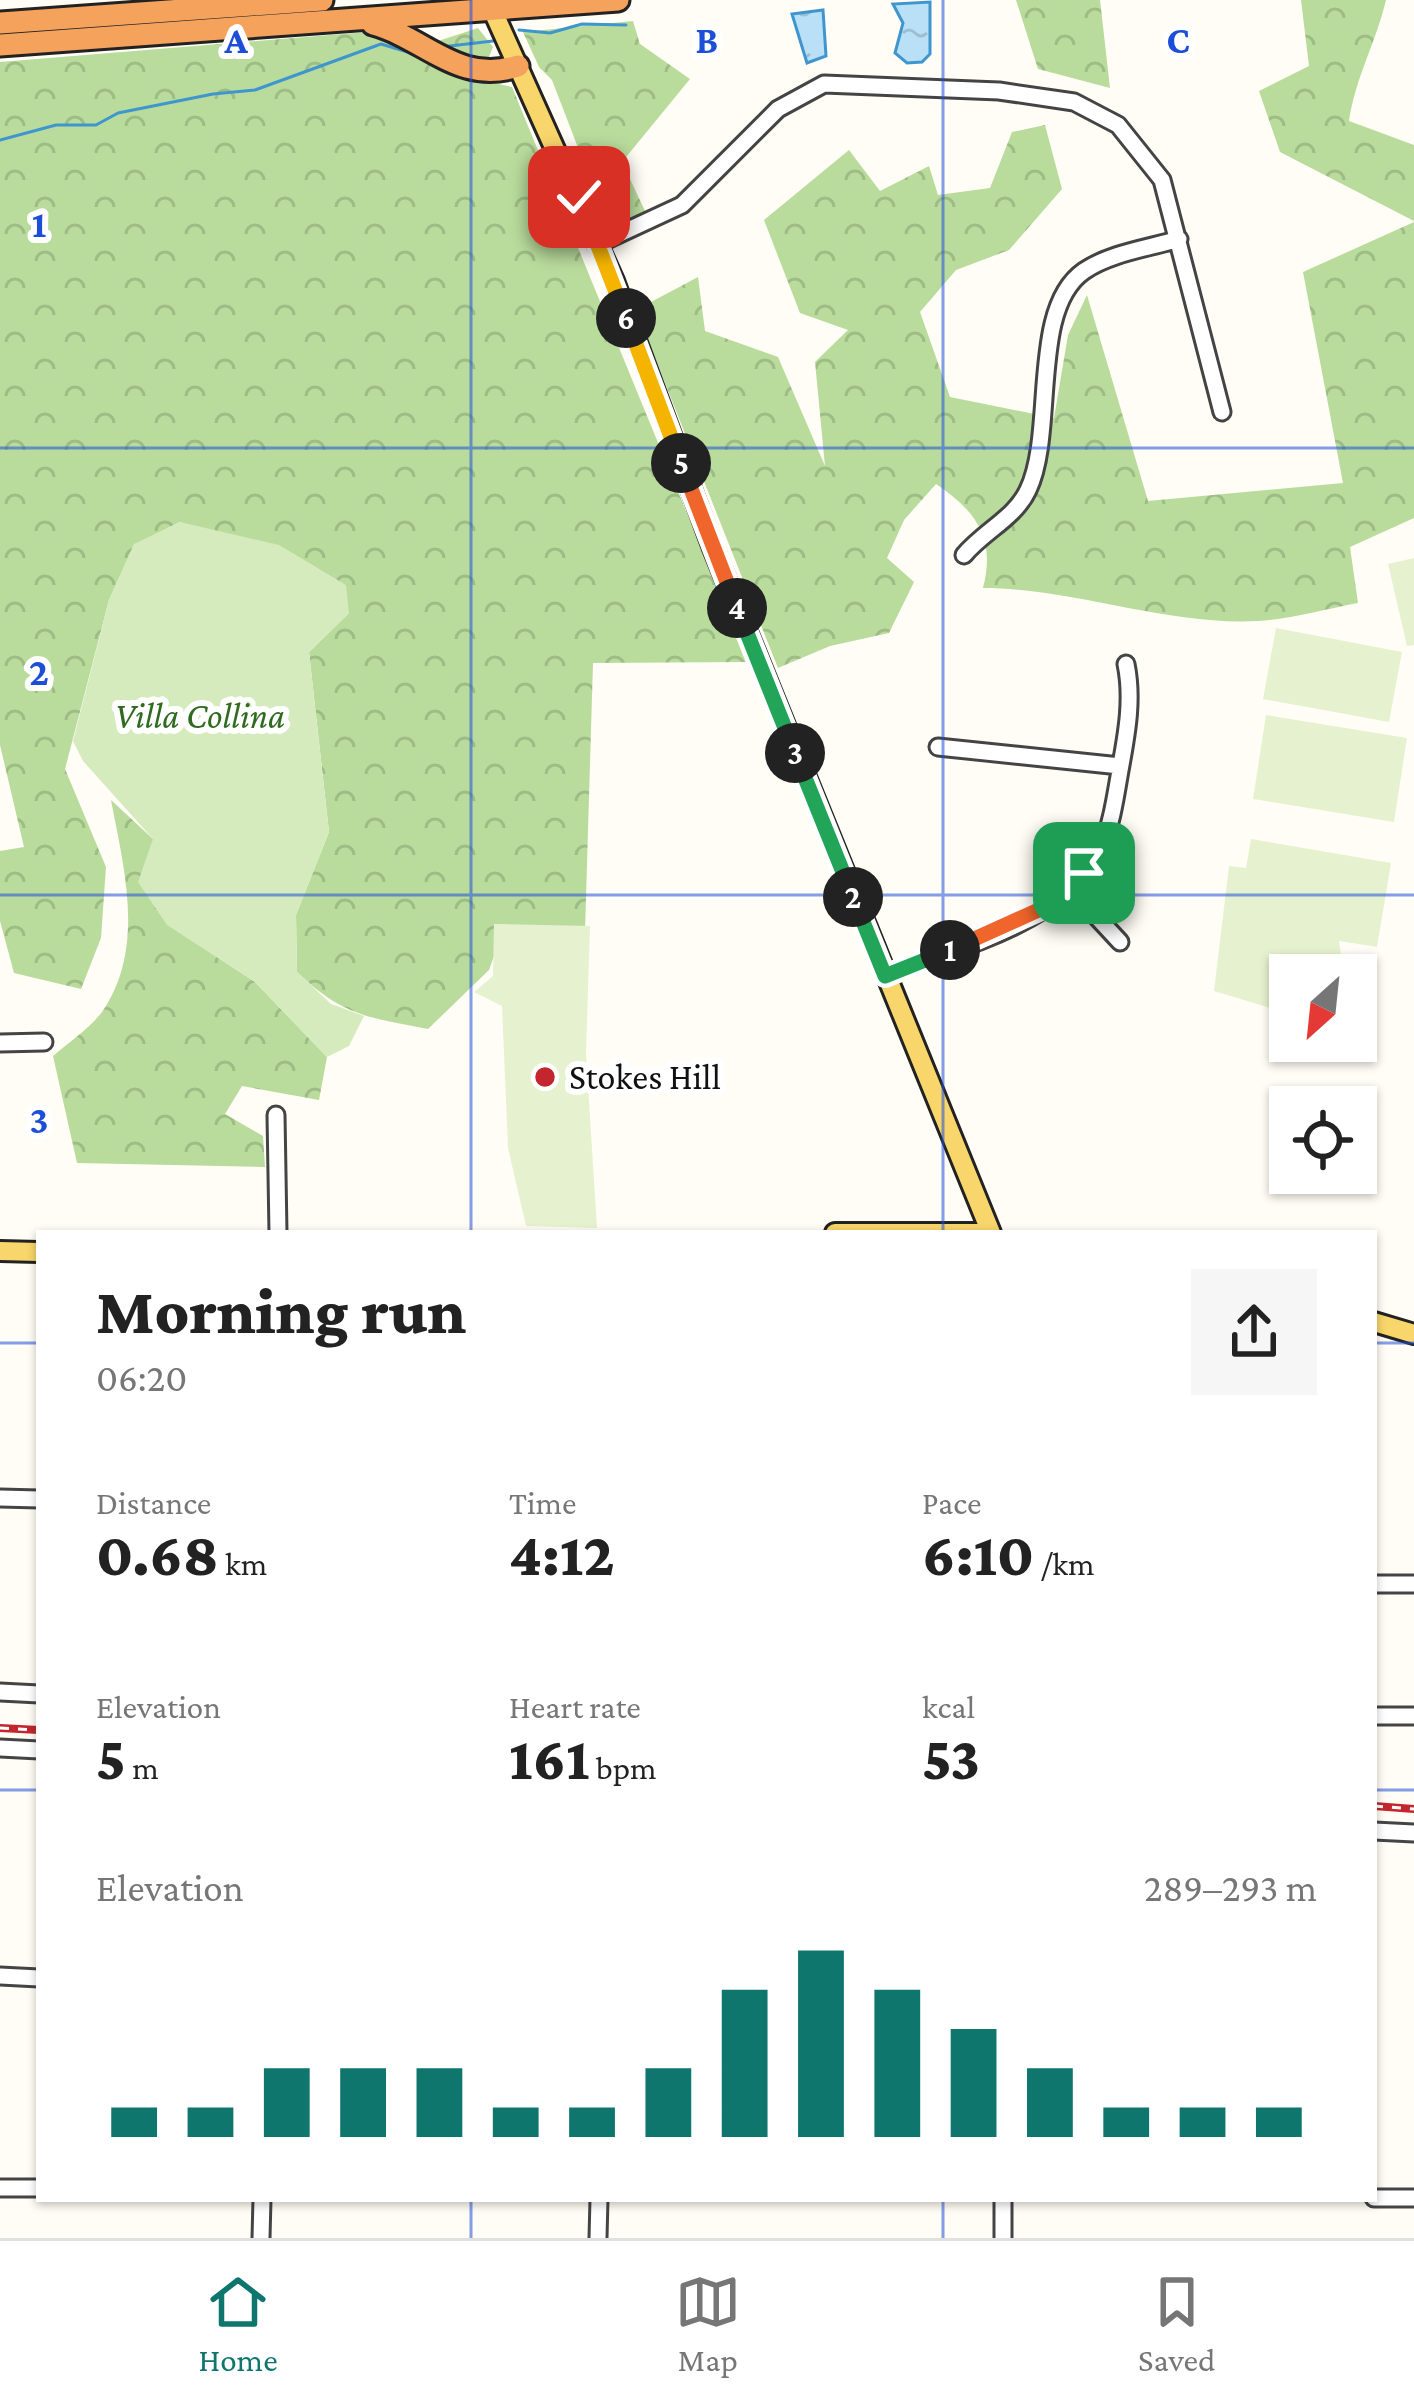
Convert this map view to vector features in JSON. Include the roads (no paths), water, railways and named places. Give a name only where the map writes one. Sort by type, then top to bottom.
[{"type":"highway","points":[[0,23],[322,0]]},
{"type":"highway","points":[[0,45],[361,21],[490,5],[618,0]]},
{"type":"highway","points":[[361,21],[406,34],[464,70],[518,65]]},
{"type":"main road","points":[[490,5],[598,244],[712,548],[988,1230]]},
{"type":"main road","points":[[0,1251],[36,1252]]},
{"type":"main road","points":[[1377,1323],[1414,1334]]},
{"type":"street","points":[[598,244],[682,205],[793,98],[842,82],[999,91],[1089,108],[1118,125],[1153,164],[1179,239],[1222,412]]},
{"type":"street","points":[[964,555],[1028,490],[1042,440],[1051,345],[1067,288],[1092,266],[1179,239]]},
{"type":"street","points":[[885,976],[1026,918],[1069,887],[1101,849],[1130,693],[1126,664]]},
{"type":"street","points":[[938,747],[1120,766]]},
{"type":"street","points":[[1069,887],[1120,942]]},
{"type":"street","points":[[0,1043],[44,1042]]},
{"type":"street","points":[[276,1115],[278,1230]]},
{"type":"street","points":[[0,1498],[36,1499]]},
{"type":"street","points":[[1377,1584],[1414,1584]]},
{"type":"street","points":[[0,1692],[36,1694]]},
{"type":"street","points":[[1377,1716],[1414,1716]]},
{"type":"street","points":[[0,1748],[36,1750]]},
{"type":"street","points":[[1377,1831],[1414,1833]]},
{"type":"street","points":[[0,1976],[36,1978]]},
{"type":"street","points":[[0,2188],[36,2188]]},
{"type":"street","points":[[1377,2198],[1414,2198]]},
{"type":"street","points":[[261,2238],[262,2202]]},
{"type":"street","points":[[598,2202],[598,2238]]},
{"type":"street","points":[[1003,2202],[1003,2238]]},
{"type":"water","points":[[930,2],[930,54],[922,62],[907,63],[895,53],[903,23],[893,4]]},
{"type":"water","points":[[823,10],[826,56],[807,63],[792,14]]},
{"type":"waterway","points":[[519,30],[550,33],[582,24],[626,25]]},
{"type":"waterway","points":[[441,47],[493,41]]},
{"type":"waterway","points":[[0,140],[56,125],[96,125],[118,113],[213,94],[255,90],[381,44],[411,53]]},
{"type":"railway","points":[[0,1728],[36,1730]]},
{"type":"railway","points":[[1377,1806],[1414,1809]]},
{"type":"place","name":"Stokes Hill","points":[[545,1077]]},
{"type":"park label","name":"Villa Collina","points":[[200,716]]}]
